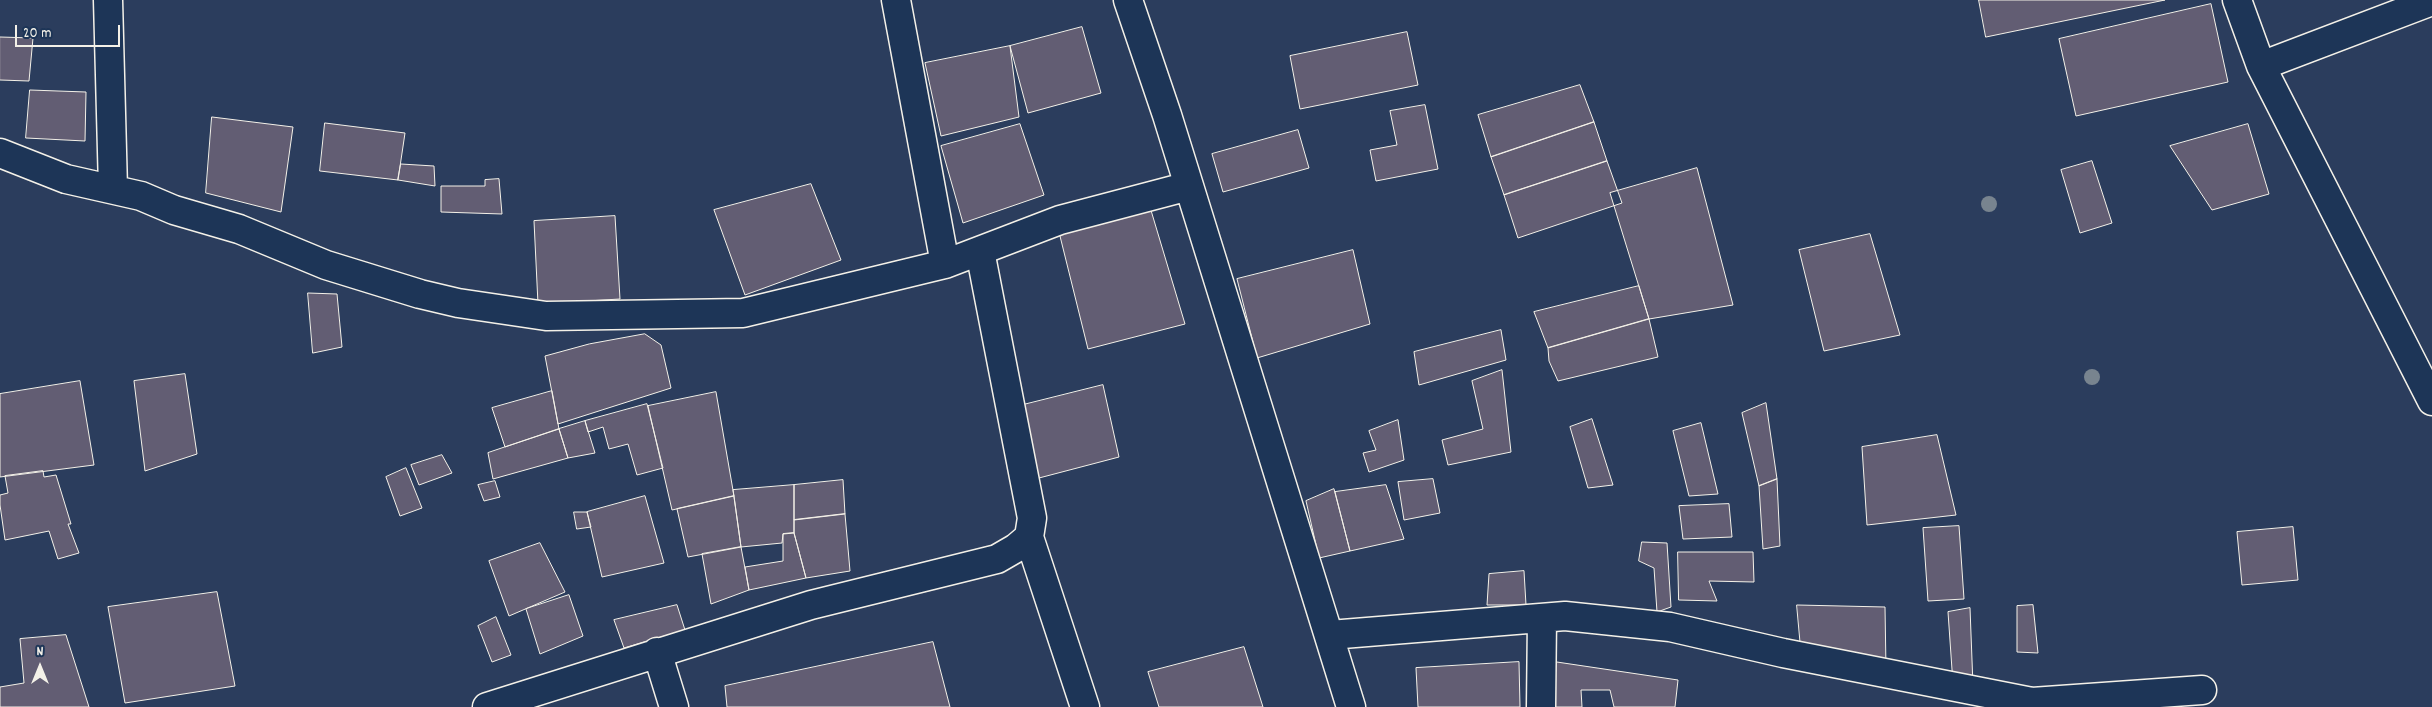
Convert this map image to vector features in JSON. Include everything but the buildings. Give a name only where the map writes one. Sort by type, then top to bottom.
[{"type":"street","points":[[108,0],[112,189]]},
{"type":"street","points":[[896,0],[945,264]]},
{"type":"street","points":[[1128,0],[1189,186],[1351,707]]},
{"type":"street","points":[[2237,0],[2261,66],[2432,401]]},
{"type":"street","points":[[2261,66],[2432,1]]},
{"type":"street","points":[[6,159],[66,179],[141,196],[174,210],[239,229],[326,265],[420,294],[458,303],[546,316],[743,313],[945,264],[1060,220],[1189,186]]},
{"type":"street","points":[[980,251],[1032,518],[1029,537],[1085,707]]},
{"type":"street","points":[[486,707],[811,605],[997,558],[1016,548],[1029,537]]},
{"type":"street","points":[[1330,636],[1565,616],[1670,627],[1792,655],[2033,704],[2202,690]]},
{"type":"street","points":[[1541,707],[1542,618]]},
{"type":"street","points":[[657,652],[674,707]]}]
